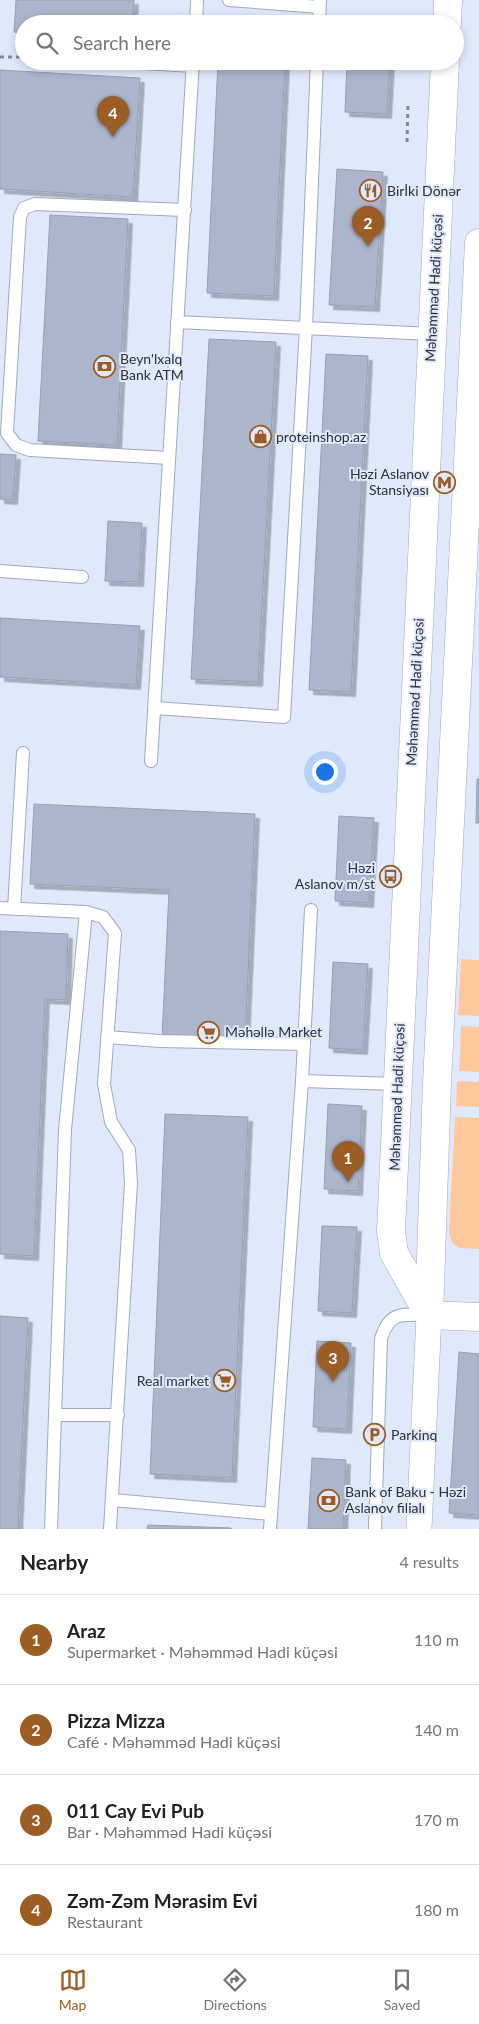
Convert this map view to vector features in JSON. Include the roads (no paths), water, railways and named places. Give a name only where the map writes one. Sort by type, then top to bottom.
[{"type":"street","points":[[447,15],[448,0]]},
{"type":"street","name":"Məhəmməd Hadi küçəsi","points":[[428,1315],[394,1253],[391,1231],[445,70]]},
{"type":"street","points":[[419,1529],[437,1083],[479,243]]},
{"type":"street","points":[[426,456],[467,459]]},
{"type":"street","points":[[428,1315],[479,1317]]},
{"type":"lane","points":[[196,15],[197,0]]},
{"type":"lane","points":[[229,0],[320,3]]},
{"type":"lane","points":[[151,760],[193,70]]},
{"type":"lane","points":[[154,708],[284,716],[306,327],[317,70]]},
{"type":"lane","points":[[169,458],[30,450],[16,445],[6,433],[18,237],[20,217],[24,208],[34,204],[185,210]]},
{"type":"lane","points":[[177,322],[432,334]]},
{"type":"lane","points":[[0,571],[82,577]]},
{"type":"lane","points":[[14,909],[23,753]]},
{"type":"lane","points":[[0,908],[86,912],[103,917],[115,933],[104,1084],[111,1122],[129,1150],[131,1183],[110,1529]]},
{"type":"lane","points":[[270,1529],[302,1081],[311,910]]},
{"type":"lane","points":[[51,1529],[65,1130],[86,912]]},
{"type":"lane","points":[[107,1037],[160,1042],[304,1044]]},
{"type":"lane","points":[[302,1081],[397,1084]]},
{"type":"lane","points":[[375,1529],[381,1339],[386,1324],[396,1316],[428,1315]]},
{"type":"lane","points":[[55,1415],[118,1415]]},
{"type":"lane","points":[[113,1500],[271,1514]]},
{"type":"place","name":"Zәm-Zәm Mәrasim Evi","points":[[113,137]]},
{"type":"place","name":"Birİki Dönər","points":[[371,191]]},
{"type":"place","name":"Pizza Mizza","points":[[368,247]]},
{"type":"place","name":"Beyn'lxalq Bank ATM","points":[[104,367]]},
{"type":"place","name":"proteinshop.az","points":[[260,437]]},
{"type":"place","name":"Həzi Aslanov Stansiyası","points":[[445,482]]},
{"type":"place","name":"Həzi Aslanov m/st","points":[[391,876]]},
{"type":"place","name":"Mәhәllә Market","points":[[209,1032]]},
{"type":"place","name":"Araz","points":[[348,1182]]},
{"type":"place","name":"Real market","points":[[225,1381]]},
{"type":"place","name":"011 Cay Evi Pub","points":[[333,1382]]},
{"type":"place","name":"Parkinq","points":[[375,1435]]},
{"type":"place","name":"Bank of Baku - Həzi Aslanov filialı","points":[[329,1500]]}]
